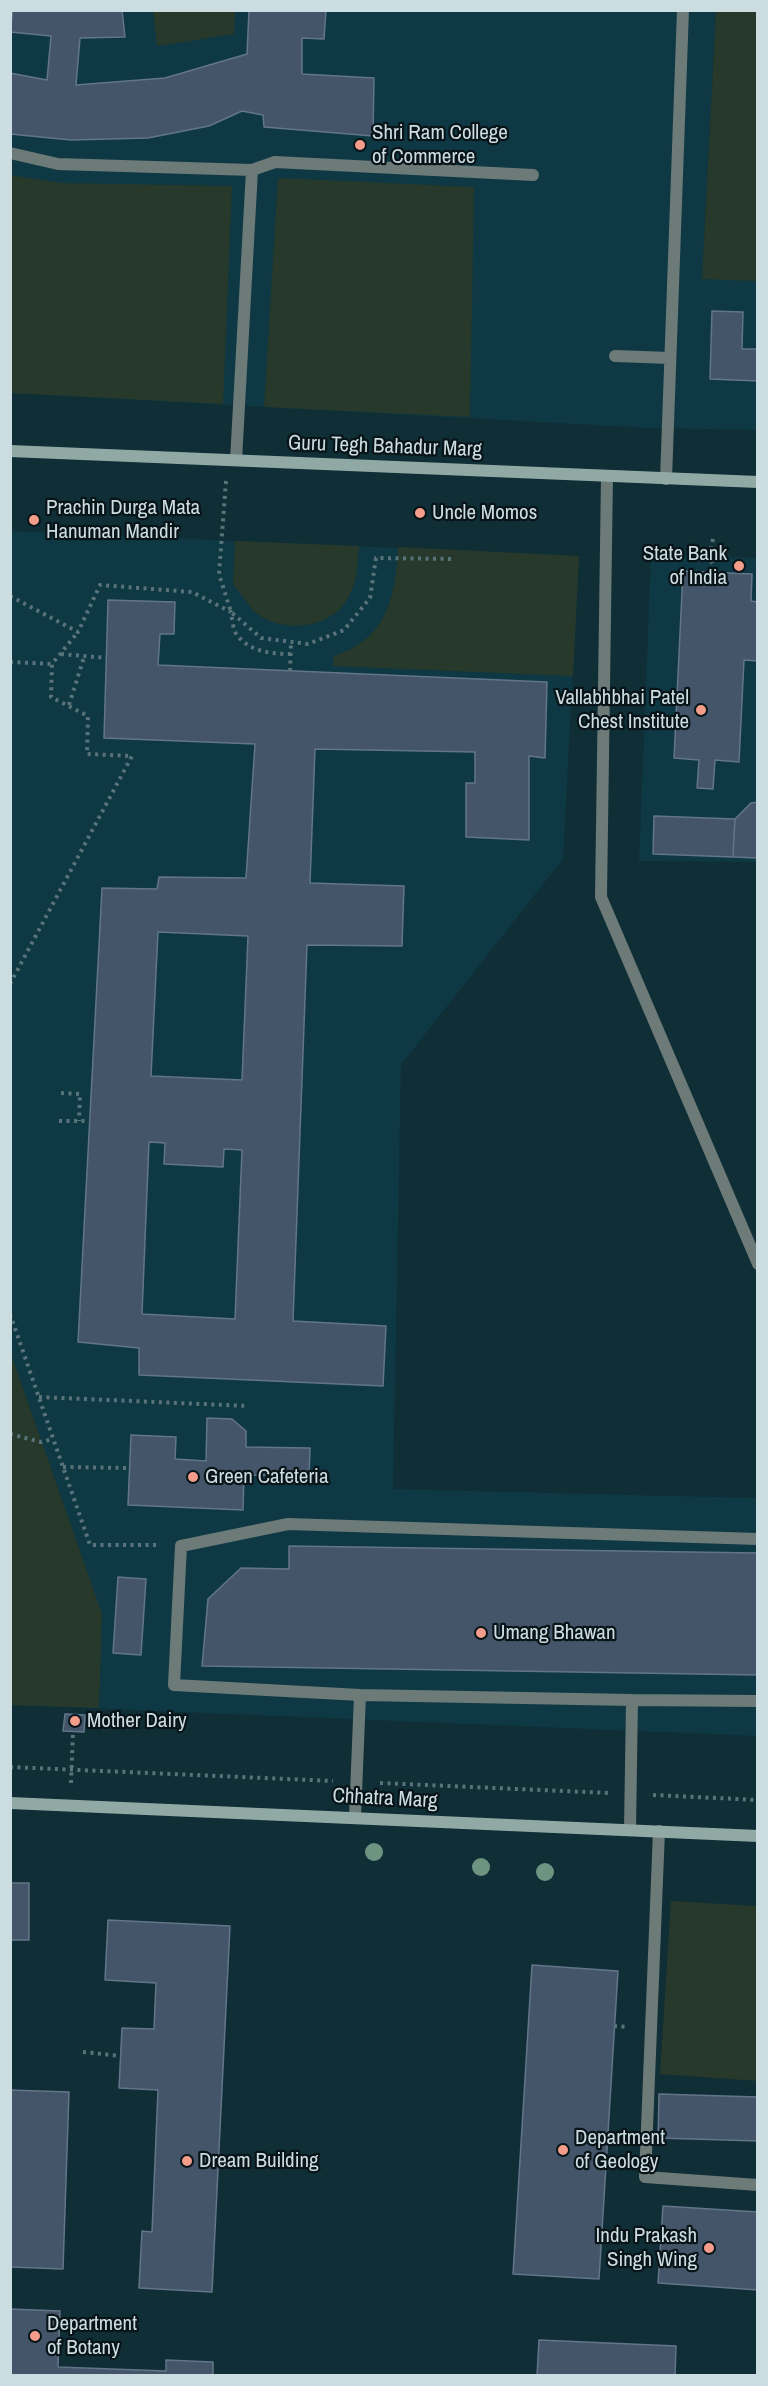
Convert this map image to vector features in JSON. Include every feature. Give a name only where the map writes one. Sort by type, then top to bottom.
[{"type":"street","points":[[666,479],[682,10]]},
{"type":"street","points":[[10,153],[58,164],[252,170],[275,162],[533,175]]},
{"type":"street","points":[[231,460],[252,170]]},
{"type":"street","points":[[615,356],[670,358]]},
{"type":"street","name":"Guru Tegh Bahadur Marg","points":[[10,451],[758,482]]},
{"type":"street","points":[[607,476],[601,897],[758,1264]]},
{"type":"street","points":[[758,1539],[288,1524],[181,1546],[174,1685],[360,1695],[758,1701]]},
{"type":"street","points":[[355,1817],[360,1695]]},
{"type":"street","points":[[630,1830],[632,1700]]},
{"type":"street","name":"Chhatra Marg","points":[[10,1803],[758,1836]]},
{"type":"street","points":[[659,1831],[645,2177],[758,2185]]},
{"type":"path","points":[[231,460],[219,574],[236,634],[257,650],[274,654],[291,654]]},
{"type":"path","points":[[713,539],[709,556],[716,572]]},
{"type":"path","points":[[10,984],[132,756],[87,754],[88,716],[51,697],[52,664],[78,632],[100,585],[192,592],[231,612],[261,638],[308,644],[344,630],[370,598],[376,558],[455,559]]},
{"type":"path","points":[[10,596],[78,632]]},
{"type":"path","points":[[290,671],[291,642]]},
{"type":"path","points":[[60,654],[106,658]]},
{"type":"path","points":[[69,705],[84,657]]},
{"type":"path","points":[[10,662],[52,664]]},
{"type":"path","points":[[61,1093],[80,1094],[79,1121]]},
{"type":"path","points":[[59,1121],[90,1121]]},
{"type":"path","points":[[10,1314],[90,1545],[181,1546]]},
{"type":"path","points":[[39,1397],[248,1406]]},
{"type":"path","points":[[10,1434],[41,1442],[53,1439]]},
{"type":"path","points":[[63,1467],[128,1468]]},
{"type":"path","points":[[69,1805],[73,1731]]},
{"type":"path","points":[[10,1767],[758,1800]]},
{"type":"path","points":[[83,2052],[120,2056]]},
{"type":"shaded area","name":"Shri Ram College of Commerce","points":[[10,11],[716,11],[702,278],[757,281],[757,430],[647,428],[11,393]]},
{"type":"shaded area","points":[[11,531],[579,556],[563,859],[401,1065],[393,1489],[757,1498],[757,1736],[11,1705]]},
{"type":"shaded area","name":"Vallabhbhai Patel Chest Institute","points":[[651,554],[757,558],[757,862],[639,861]]},
{"type":"green space","points":[[153,11],[235,11],[234,34],[157,46]]},
{"type":"green space","points":[[716,11],[757,11],[757,281],[702,279]]},
{"type":"green space","points":[[10,175],[61,183],[232,186],[223,404],[11,393]]},
{"type":"green space","points":[[278,178],[474,187],[470,417],[264,407]]},
{"type":"green space","points":[[235,541],[359,546],[357,572],[352,590],[341,607],[331,616],[318,622],[290,626],[264,618],[253,610],[233,584]]},
{"type":"green space","points":[[398,547],[579,556],[573,676],[333,666],[334,656],[366,639],[377,627],[385,613],[395,582]]},
{"type":"green space","points":[[11,1354],[102,1614],[99,1708],[11,1705]]},
{"type":"green space","points":[[671,1901],[757,1906],[757,2081],[660,2074]]},
{"type":"building","points":[[13,10],[122,10],[125,37],[80,38],[76,85],[165,78],[247,54],[249,10],[326,10],[324,39],[302,38],[302,74],[374,78],[373,136],[264,127],[263,115],[242,111],[209,126],[148,138],[71,140],[10,134],[10,73],[47,80],[51,36],[10,32]]},
{"type":"building","points":[[712,311],[743,312],[742,349],[758,349],[758,381],[710,379]]},
{"type":"building","points":[[683,571],[752,574],[751,601],[758,602],[758,661],[744,660],[739,762],[715,760],[713,789],[697,788],[699,760],[674,758]]},
{"type":"building","points":[[108,600],[175,602],[174,634],[160,634],[158,665],[547,682],[545,758],[529,756],[529,840],[466,837],[466,783],[475,783],[475,752],[315,749],[310,883],[404,886],[402,946],[307,945],[293,1321],[386,1326],[383,1386],[139,1375],[139,1348],[78,1342],[102,888],[157,889],[159,877],[246,878],[255,744],[104,738]],"holes":[[[158,932],[248,936],[242,1080],[151,1076]],[[149,1142],[165,1143],[164,1164],[223,1167],[224,1149],[242,1150],[235,1319],[142,1314]]]},
{"type":"building","points":[[758,802],[758,858],[733,857],[735,819],[751,803]]},
{"type":"building","points":[[654,816],[735,819],[733,857],[653,854]]},
{"type":"building","points":[[207,1418],[232,1419],[246,1431],[246,1447],[310,1448],[309,1476],[244,1475],[243,1510],[128,1505],[131,1435],[176,1437],[175,1459],[206,1461]]},
{"type":"building","name":"Umang Bhawan","points":[[289,1546],[758,1553],[758,1675],[202,1666],[208,1599],[241,1568],[289,1569]]},
{"type":"building","points":[[118,1577],[146,1579],[141,1655],[113,1653]]},
{"type":"building","points":[[65,1714],[85,1715],[84,1732],[63,1731]]},
{"type":"building","points":[[10,1883],[29,1883],[29,1940],[10,1940]]},
{"type":"building","name":"Dream Building","points":[[108,1920],[230,1926],[212,2292],[139,2288],[142,2231],[152,2232],[158,2090],[119,2088],[122,2028],[154,2029],[156,1983],[105,1980]]},
{"type":"building","name":"Department of Geology","points":[[532,1965],[618,1971],[599,2279],[513,2274]]},
{"type":"building","points":[[10,2090],[69,2092],[63,2269],[10,2267]]},
{"type":"building","points":[[659,2094],[758,2097],[758,2141],[658,2138]]},
{"type":"building","name":"Indu Prakash Singh Wing","points":[[663,2206],[758,2212],[758,2290],[658,2283]]},
{"type":"building","name":"Department of Botany","points":[[10,2309],[60,2311],[58,2367],[166,2371],[166,2360],[213,2362],[213,2376],[10,2376]]},
{"type":"building","points":[[539,2340],[676,2346],[675,2376],[537,2376]]},
{"type":"place","name":"Shri Ram College of Commerce","points":[[360,145]]},
{"type":"place","name":"Uncle Momos","points":[[420,513]]},
{"type":"place","name":"Prachin Durga Mata Hanuman Mandir","points":[[34,520]]},
{"type":"place","name":"State Bank of India","points":[[739,566]]},
{"type":"place","name":"Vallabhbhai Patel Chest Institute","points":[[701,710]]},
{"type":"place","name":"Green Cafeteria","points":[[193,1477]]},
{"type":"place","name":"Umang Bhawan","points":[[481,1633]]},
{"type":"place","name":"Mother Dairy","points":[[75,1721]]},
{"type":"place","name":"Department of Geology","points":[[563,2150]]},
{"type":"place","name":"Dream Building","points":[[187,2161]]},
{"type":"place","name":"Indu Prakash Singh Wing","points":[[709,2248]]},
{"type":"place","name":"Department of Botany","points":[[35,2336]]}]
